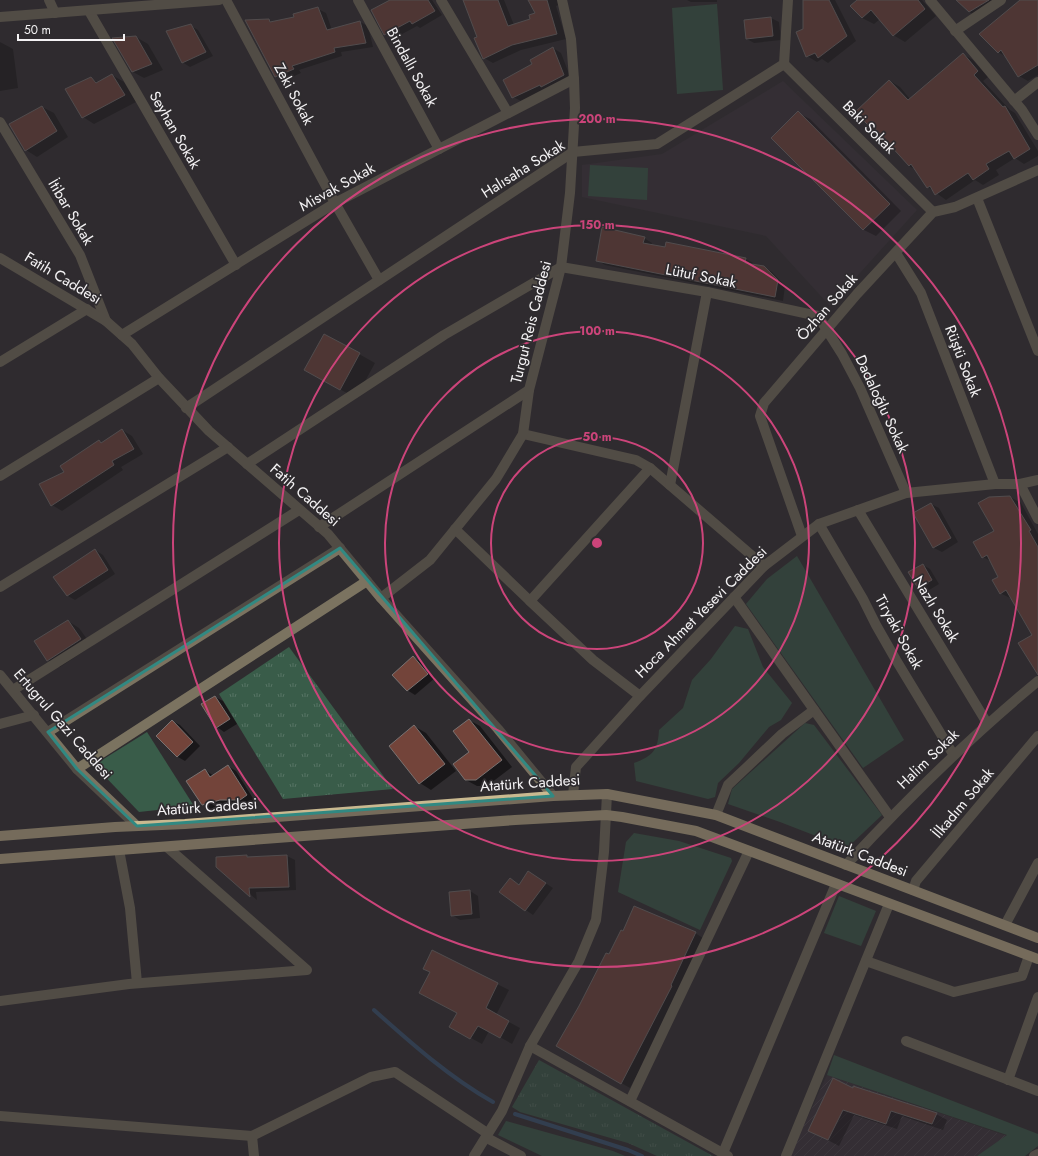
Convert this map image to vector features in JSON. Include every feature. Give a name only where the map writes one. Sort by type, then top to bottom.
[{"type":"main road","name":"Atatürk Caddesi","points":[[0,836],[185,824],[553,796],[607,794],[716,815],[1038,938]]},
{"type":"main road","points":[[0,859],[515,820],[606,815],[696,831],[1034,958]]},
{"type":"street","points":[[49,0],[55,13]]},
{"type":"street","points":[[0,17],[89,11],[156,3],[219,0]]},
{"type":"street","name":"Zeki Sokak","points":[[226,0],[335,203],[379,280]]},
{"type":"street","name":"Bindallı Sokak","points":[[358,0],[439,149]]},
{"type":"street","points":[[441,0],[508,113]]},
{"type":"street","name":"Turgut Reis Caddesi","points":[[381,598],[430,560],[496,479],[523,434],[530,390],[561,267],[570,193],[575,108],[574,79],[571,39],[562,0]]},
{"type":"street","points":[[784,64],[788,0]]},
{"type":"street","points":[[930,0],[1014,101],[1038,135]]},
{"type":"street","points":[[955,30],[1001,0]]},
{"type":"street","name":"Seyhan Sokak","points":[[89,11],[236,264]]},
{"type":"street","name":"Halısaha Sokak","points":[[186,408],[573,152],[657,144],[784,64]]},
{"type":"street","name":"Baki Sokak","points":[[784,64],[933,212]]},
{"type":"street","name":"Misvak Sokak","points":[[122,335],[335,203],[574,79]]},
{"type":"street","points":[[1014,101],[1038,82]]},
{"type":"street","name":"İtibar Sokak","points":[[0,122],[80,255],[106,321]]},
{"type":"street","points":[[933,212],[955,207],[1038,170]]},
{"type":"street","points":[[977,198],[1038,351]]},
{"type":"street","name":"Özhan Sokak","points":[[802,536],[760,416],[764,403],[857,294],[933,212]]},
{"type":"street","name":"Rüştü Sokak","points":[[896,253],[921,293],[995,484]]},
{"type":"street","name":"Fatih Caddesi","points":[[0,258],[106,321],[132,344],[159,378],[186,408],[319,527],[340,548],[381,598],[498,729],[553,796]]},
{"type":"street","points":[[247,464],[444,335],[561,267]]},
{"type":"street","name":"Lütuf Sokak","points":[[561,267],[707,292],[818,316],[827,330]]},
{"type":"street","points":[[670,485],[707,292]]},
{"type":"street","points":[[0,362],[87,309]]},
{"type":"street","name":"Dadaloğlu Sokak","points":[[827,330],[860,388],[906,493]]},
{"type":"street","points":[[0,476],[159,378]]},
{"type":"street","points":[[319,527],[530,390]]},
{"type":"street","points":[[523,434],[636,460],[650,468],[764,566]]},
{"type":"street","points":[[0,587],[228,447]]},
{"type":"street","points":[[530,601],[650,468]]},
{"type":"street","name":"Hoca Ahmet Yesevi Caddesi","points":[[573,795],[576,767],[640,696],[764,566],[819,524],[906,493],[995,484],[1020,484],[1038,480]]},
{"type":"street","points":[[1020,484],[1038,519]]},
{"type":"street","points":[[13,690],[299,510]]},
{"type":"street","name":"Nazlı Sokak","points":[[858,510],[987,723]]},
{"type":"street","name":"Tiryaki Sokak","points":[[819,524],[864,599],[876,625],[896,660],[953,754]]},
{"type":"street","points":[[455,529],[593,660],[640,696]]},
{"type":"street","points":[[48,732],[340,548]]},
{"type":"street","points":[[77,769],[367,581]]},
{"type":"street","points":[[734,597],[890,817]]},
{"type":"street","name":"Ertugrul Gazi Caddesi","points":[[0,675],[77,769],[137,826]]},
{"type":"street","name":"Halim Sokak","points":[[846,865],[890,817],[953,754],[987,723],[1038,681]]},
{"type":"street","points":[[716,815],[728,785],[782,734],[814,710]]},
{"type":"street","points":[[0,724],[34,715]]},
{"type":"street","name":"İlkadım Sokak","points":[[913,890],[916,881],[1038,736]]},
{"type":"street","points":[[474,1156],[487,1138],[502,1111],[530,1046],[579,961],[596,920],[604,852],[607,794]]},
{"type":"street","points":[[0,1001],[137,983],[307,970],[167,847]]},
{"type":"street","points":[[119,850],[130,908],[137,983]]},
{"type":"street","points":[[630,1100],[749,852]]},
{"type":"street","points":[[1005,925],[1038,863]]},
{"type":"street","points":[[530,1046],[726,1154],[836,884]]},
{"type":"street","points":[[786,1156],[889,904]]},
{"type":"street","points":[[866,961],[954,992],[1022,976],[1034,958]]},
{"type":"street","points":[[1008,1080],[1038,997]]},
{"type":"street","points":[[906,1041],[1038,1091]]},
{"type":"street","points":[[0,1116],[252,1136],[370,1077],[395,1072],[487,1133],[487,1138]]},
{"type":"street","points":[[252,1136],[254,1156]]},
{"type":"street","points":[[487,1138],[521,1156]]},
{"type":"street","points":[[1034,1156],[1038,1154]]},
{"type":"highlighted area","points":[[340,548],[553,796],[421,806],[137,826],[77,769],[48,732]]},
{"type":"shaded area","points":[[783,81],[917,210],[830,306],[766,236],[582,197],[582,165],[662,154]]},
{"type":"shaded area","points":[[827,1075],[1007,1136],[977,1156],[790,1156]]},
{"type":"green space","points":[[717,4],[723,90],[677,94],[672,8]]},
{"type":"green space","points":[[590,165],[648,168],[647,200],[588,196]]},
{"type":"green space","points":[[797,556],[904,740],[863,768],[746,604],[767,579]]},
{"type":"green space","points":[[735,626],[748,629],[763,667],[792,703],[781,720],[769,727],[739,763],[718,783],[715,797],[708,799],[636,781],[634,763],[646,758],[656,747],[659,730],[683,708],[692,680],[711,659]]},
{"type":"green space","points":[[289,647],[393,789],[283,799],[219,694]]},
{"type":"green space","points":[[805,723],[814,725],[882,815],[847,848],[728,804],[732,789]]},
{"type":"green space","points":[[147,732],[194,806],[139,812],[94,765]]},
{"type":"green space","points":[[634,833],[679,841],[731,858],[732,861],[700,930],[618,892],[626,842]]},
{"type":"green space","points":[[839,896],[876,911],[861,946],[824,933]]},
{"type":"green space","points":[[834,1055],[1038,1134],[1038,1146],[1025,1156],[977,1156],[1007,1135],[827,1075]]},
{"type":"green space","points":[[539,1060],[713,1156],[657,1156],[628,1143],[520,1112],[512,1107]]},
{"type":"green space","points":[[506,1121],[613,1151],[625,1156],[542,1156],[498,1135]]},
{"type":"building","points":[[390,0],[428,0],[435,11],[412,24],[410,21],[384,35],[371,10]]},
{"type":"building","points":[[463,0],[498,0],[508,26],[530,19],[529,15],[535,13],[528,0],[547,0],[557,34],[512,45],[483,59],[474,38],[477,37]]},
{"type":"building","points":[[803,0],[829,0],[847,36],[818,58],[815,53],[806,57],[796,32],[803,29]]},
{"type":"building","points":[[857,0],[918,0],[925,9],[893,36],[871,10],[862,18],[850,6]]},
{"type":"building","points":[[956,0],[989,0],[969,12]]},
{"type":"building","points":[[1020,0],[1038,0],[1038,65],[1018,77],[1001,50],[998,53],[979,34]]},
{"type":"building","points":[[318,7],[327,30],[360,21],[366,43],[334,48],[335,52],[292,66],[294,69],[275,77],[245,20],[269,19],[270,22],[294,17],[293,14]]},
{"type":"building","points":[[771,17],[773,36],[746,39],[744,20]]},
{"type":"building","points":[[191,24],[206,52],[182,63],[166,31]]},
{"type":"building","points":[[136,36],[152,64],[132,72],[112,38]]},
{"type":"building","points":[[553,47],[564,75],[541,87],[540,85],[512,98],[503,80],[532,64],[530,60]]},
{"type":"building","points":[[963,53],[978,71],[974,75],[1003,107],[1005,106],[1030,149],[1014,159],[1009,151],[986,164],[989,169],[973,180],[968,173],[935,195],[930,186],[927,188],[911,164],[909,166],[870,123],[868,125],[855,112],[889,80],[908,100]]},
{"type":"building","points":[[112,74],[125,95],[82,118],[65,89],[91,77],[96,83]]},
{"type":"building","points":[[42,106],[57,131],[25,151],[9,124]]},
{"type":"building","points":[[798,111],[890,204],[863,230],[771,138]]},
{"type":"building","points":[[602,227],[645,237],[643,243],[665,247],[666,242],[746,258],[745,263],[764,266],[778,280],[775,297],[596,261]]},
{"type":"building","points":[[324,334],[360,353],[340,390],[304,370]]},
{"type":"building","points":[[122,429],[134,449],[112,461],[114,465],[51,506],[39,484],[64,472],[60,466],[99,440],[101,443]]},
{"type":"building","points":[[1010,496],[1031,530],[1029,531],[1038,547],[1038,675],[1018,643],[1032,635],[1006,590],[1000,594],[992,580],[998,577],[987,555],[982,558],[973,542],[994,531],[978,503],[989,497]]},
{"type":"building","points":[[931,503],[951,538],[933,548],[913,513]]},
{"type":"building","points":[[95,549],[108,570],[67,596],[53,577]]},
{"type":"building","points":[[923,564],[932,580],[918,588],[908,572]]},
{"type":"building","points":[[68,620],[81,639],[47,661],[34,641]]},
{"type":"building","points":[[413,656],[428,674],[407,691],[392,675]]},
{"type":"building","points":[[215,696],[230,719],[216,728],[201,704]]},
{"type":"building","points":[[469,719],[502,760],[476,780],[465,780],[453,764],[469,752],[453,731]]},
{"type":"building","points":[[172,720],[193,742],[177,757],[156,736]]},
{"type":"building","points":[[414,725],[445,764],[419,784],[389,746]]},
{"type":"building","points":[[228,765],[247,795],[240,800],[220,800],[202,805],[186,781],[205,769],[210,777]]},
{"type":"building","points":[[247,855],[247,857],[287,855],[289,887],[249,888],[250,897],[216,867],[216,857]]},
{"type":"building","points":[[528,871],[546,883],[525,911],[499,892],[510,878],[519,885]]},
{"type":"building","points":[[470,890],[472,914],[451,916],[449,892]]},
{"type":"building","points":[[634,906],[696,932],[671,985],[672,986],[621,1084],[556,1046],[579,1006],[606,953],[609,954],[621,930],[623,931]]},
{"type":"building","points":[[432,950],[498,983],[486,1008],[509,1021],[500,1038],[478,1026],[470,1039],[449,1027],[457,1013],[419,993],[430,972],[423,969]]},
{"type":"building","points":[[833,1078],[853,1088],[853,1086],[937,1113],[932,1124],[891,1111],[886,1124],[843,1110],[828,1140],[808,1131]]},
{"type":"waterway","points":[[374,1010],[446,1071],[493,1102]]},
{"type":"waterway","points":[[515,1114],[628,1150],[642,1156]]}]
